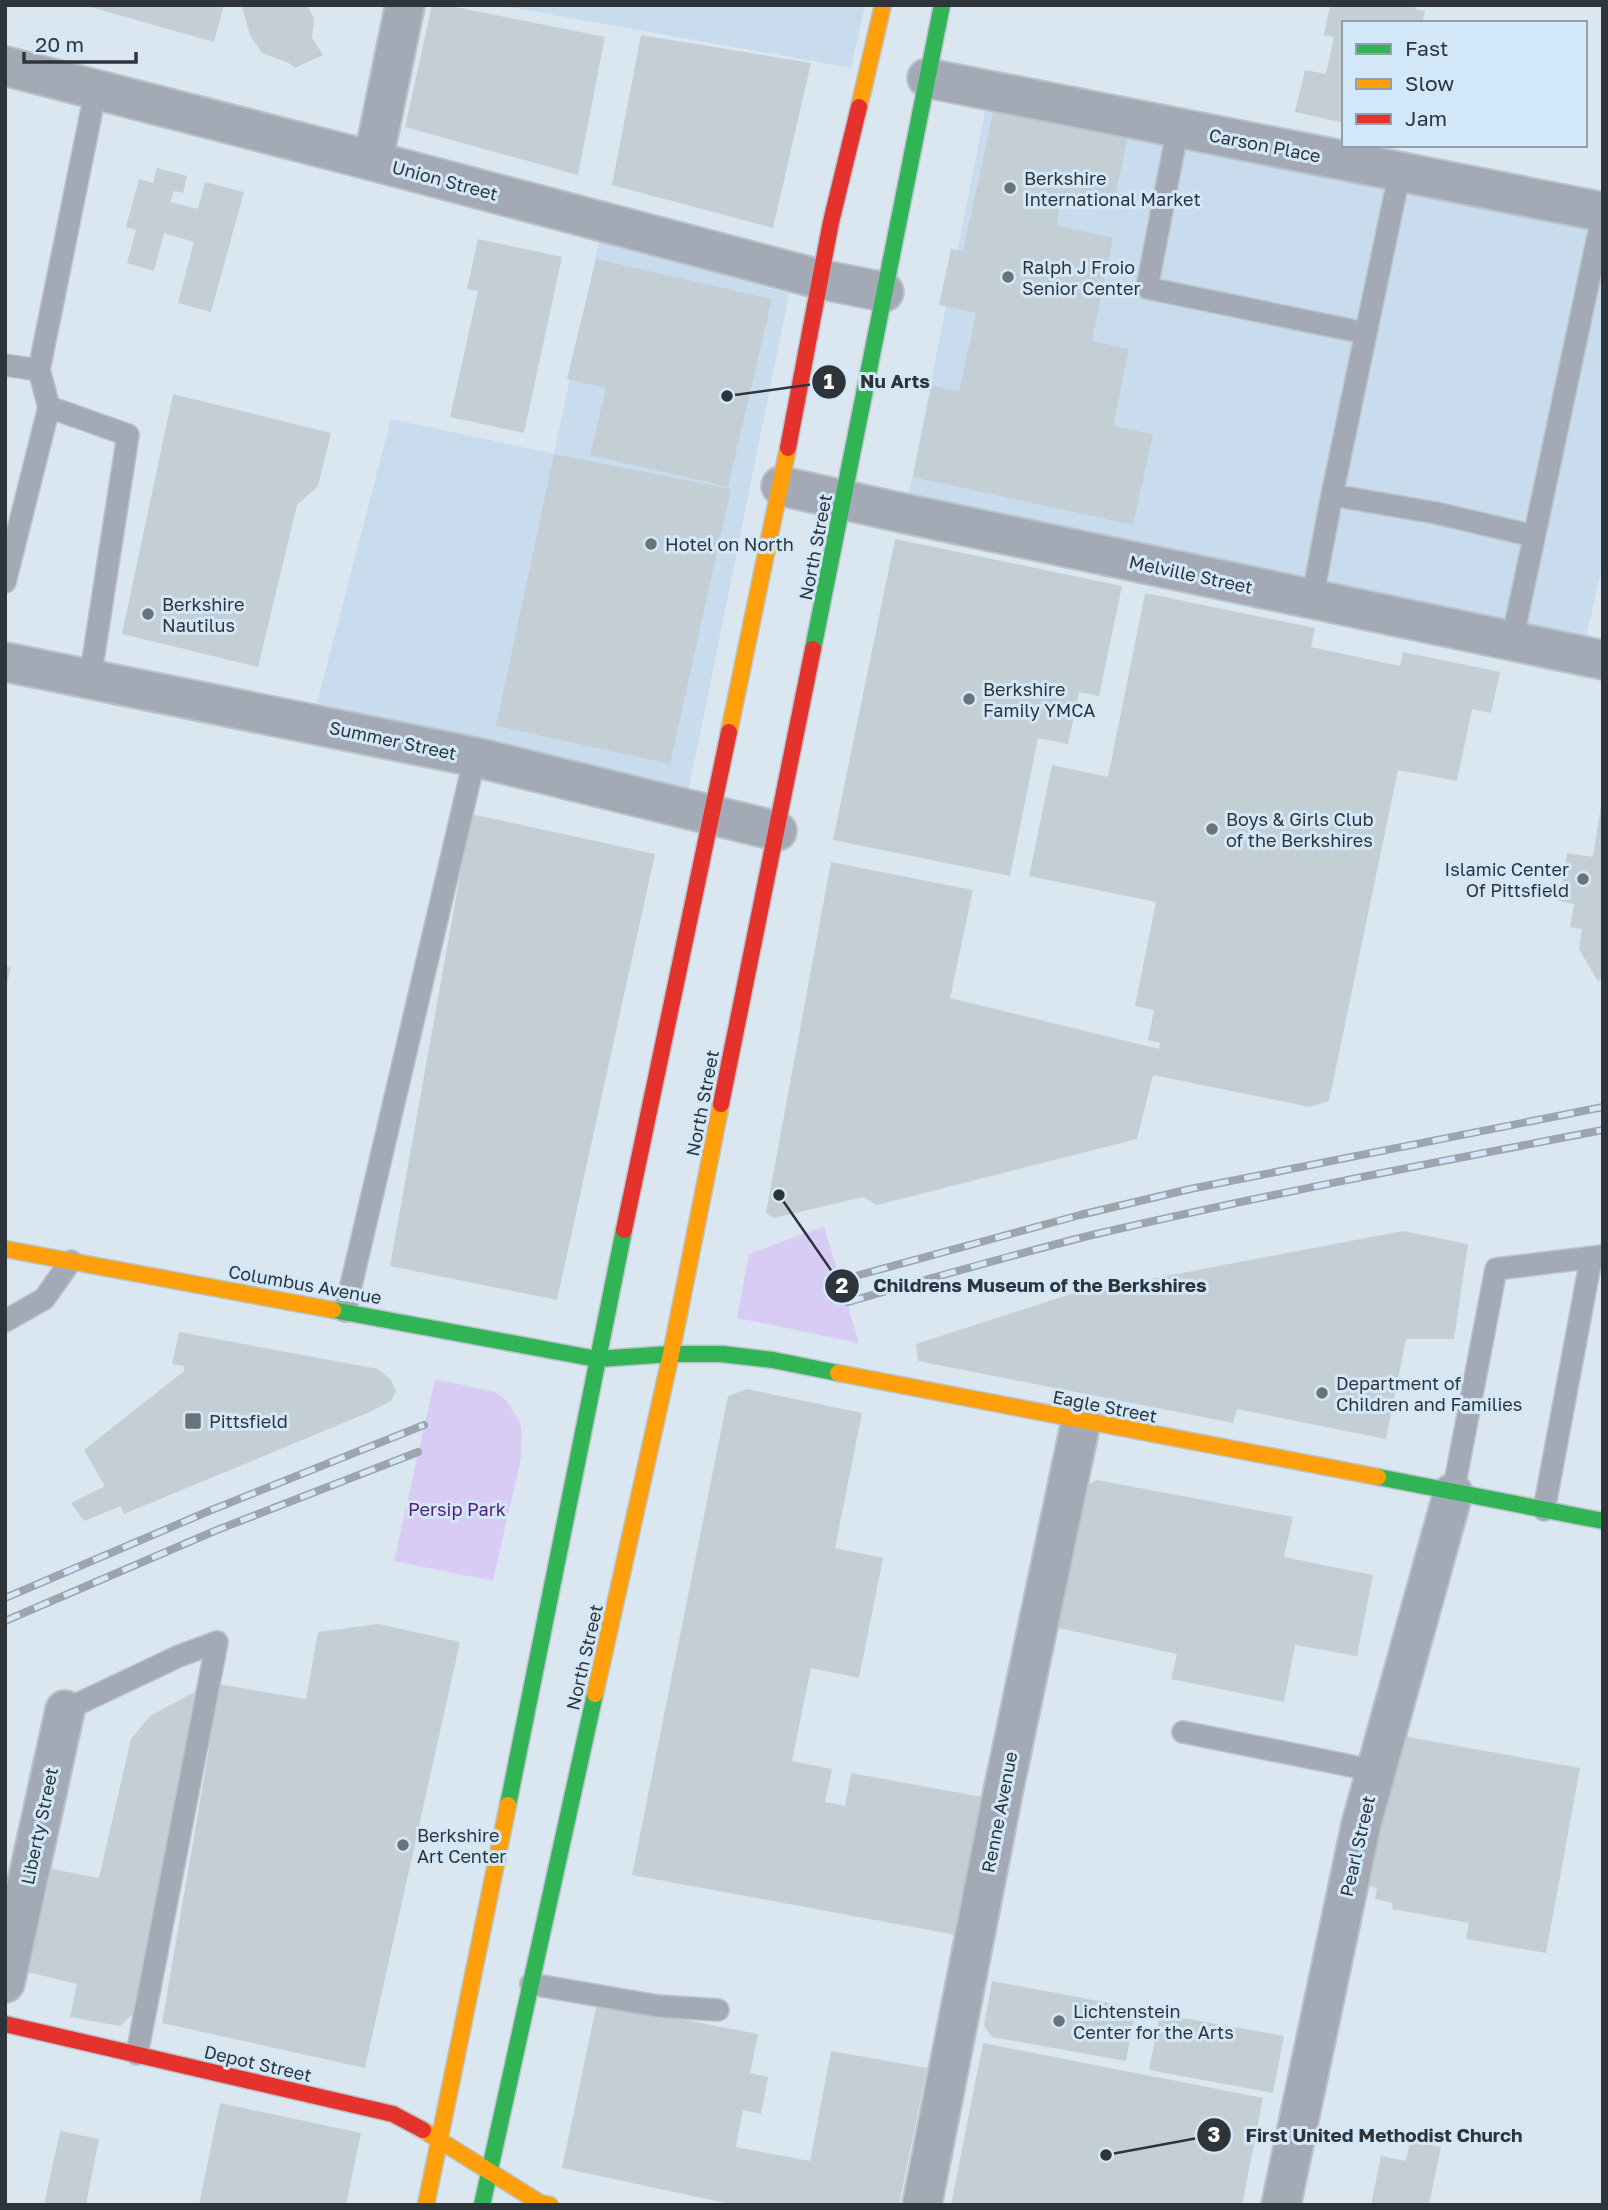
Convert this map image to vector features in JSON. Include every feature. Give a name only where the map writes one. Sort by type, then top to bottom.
[{"type":"main road","points":[[426,2205],[597,1359],[781,486],[819,279],[883,5]]},
{"type":"main road","name":"North Street","points":[[482,2205],[671,1354],[942,5]]},
{"type":"main road","name":"Columbus Avenue","points":[[5,1249],[597,1359]]},
{"type":"main road","name":"Eagle Street","points":[[597,1359],[722,1354],[773,1360],[1603,1521]]},
{"type":"main road","name":"Depot Street","points":[[5,2024],[393,2114],[440,2139],[540,2203],[550,2205]]},
{"type":"street","points":[[373,161],[405,5]]},
{"type":"street","name":"Union Street","points":[[5,66],[819,279],[884,292]]},
{"type":"street","name":"Carson Place","points":[[927,78],[1603,212]]},
{"type":"street","name":"Melville Street","points":[[781,486],[1603,660]]},
{"type":"street","name":"Summer Street","points":[[5,662],[475,757],[777,831]]},
{"type":"street","name":"Renne Avenue","points":[[922,2205],[1003,1792],[1081,1421]]},
{"type":"street","name":"Pearl Street","points":[[1281,2205],[1352,1864],[1453,1493]]},
{"type":"street","name":"Liberty Street","points":[[5,1983],[65,1710]]},
{"type":"lane","points":[[5,582],[49,407],[39,370],[96,89]]},
{"type":"lane","points":[[1178,127],[1147,288],[1365,333]]},
{"type":"lane","points":[[1312,600],[1400,171]]},
{"type":"lane","points":[[1512,641],[1603,212]]},
{"type":"lane","points":[[5,365],[39,370]]},
{"type":"lane","points":[[49,407],[128,435],[90,679]]},
{"type":"lane","points":[[1332,495],[1436,513],[1534,536]]},
{"type":"lane","points":[[345,1311],[475,757]]},
{"type":"lane","points":[[1453,1493],[1496,1269],[1597,1258],[1544,1510]]},
{"type":"lane","points":[[5,1321],[44,1299],[71,1261]]},
{"type":"lane","points":[[65,1710],[179,1656],[217,1642],[137,2054]]},
{"type":"lane","points":[[1183,1732],[1376,1771]]},
{"type":"lane","points":[[531,1983],[658,2006],[718,2010]]},
{"type":"shaded area","points":[[498,5],[865,5],[851,68]]},
{"type":"shaded area","points":[[987,102],[1603,225],[1603,563],[1586,637],[908,498]]},
{"type":"shaded area","points":[[599,241],[789,294],[689,788],[317,703],[391,419],[554,454]]},
{"type":"green space","points":[[824,1226],[859,1343],[737,1318],[749,1254]]},
{"type":"green space","name":"Persip Park","points":[[435,1379],[495,1392],[506,1400],[520,1422],[521,1458],[493,1581],[394,1561]]},
{"type":"building","points":[[83,5],[224,5],[214,42]]},
{"type":"building","points":[[307,5],[314,19],[312,38],[323,55],[295,68],[262,53],[250,35],[242,7]]},
{"type":"building","points":[[432,5],[446,5],[605,37],[578,175],[405,127]]},
{"type":"building","points":[[1330,5],[1416,5],[1415,9],[1425,11],[1422,21],[1342,21],[1342,123],[1295,112],[1305,70],[1326,74],[1334,37],[1324,35]]},
{"type":"building","points":[[641,35],[811,63],[773,228],[612,185]]},
{"type":"building","points":[[997,95],[1131,124],[1113,206],[1071,197],[1060,206],[1057,225],[1113,238],[1092,341],[1129,349],[1113,426],[1153,434],[1133,525],[913,477],[932,385],[959,392],[976,313],[939,305],[951,249],[963,251]]},
{"type":"building","points":[[157,168],[187,176],[183,193],[174,191],[170,202],[198,209],[205,182],[244,192],[211,312],[178,303],[194,242],[164,233],[154,271],[127,263],[136,230],[126,227],[139,179],[153,183]]},
{"type":"building","points":[[478,239],[562,257],[524,433],[450,417],[478,291],[467,289]]},
{"type":"building","points":[[596,259],[772,299],[728,487],[590,455],[606,388],[567,379]]},
{"type":"building","points":[[173,394],[331,433],[318,486],[297,505],[258,667],[122,634]]},
{"type":"building","points":[[554,454],[731,489],[670,764],[496,726]]},
{"type":"building","name":"Berkshire Family YMCA","points":[[895,539],[1122,586],[1099,696],[1079,692],[1068,744],[1038,738],[1010,876],[833,840]]},
{"type":"building","name":"Boys & Girls Club of the Berkshires","points":[[1145,593],[1315,628],[1311,647],[1400,666],[1403,652],[1500,672],[1491,713],[1472,709],[1457,781],[1398,770],[1329,1101],[1310,1107],[1153,1075],[1137,1139],[877,1205],[863,1197],[774,1218],[766,1213],[831,862],[973,890],[950,998],[1159,1049],[1160,1043],[1148,1040],[1154,1010],[1135,1006],[1156,902],[1029,876],[1052,765],[1108,777]]},
{"type":"building","name":"Islamic Center Of Pittsfield","points":[[1601,805],[1603,981],[1597,980],[1579,949],[1582,929],[1570,927],[1574,904],[1559,901],[1567,853],[1593,857]]},
{"type":"building","points":[[471,814],[655,854],[557,1300],[390,1266]]},
{"type":"building","points":[[5,966],[11,967],[6,988],[5,988]]},
{"type":"building","points":[[1403,1231],[1468,1244],[1454,1339],[1406,1339],[1386,1439],[1237,1409],[1233,1423],[918,1361],[916,1344],[1071,1294]]},
{"type":"building","name":"Pittsfield","points":[[179,1332],[378,1369],[391,1380],[396,1391],[391,1401],[372,1411],[124,1514],[121,1506],[84,1521],[71,1503],[105,1486],[84,1450],[184,1371],[184,1366],[172,1364]]},
{"type":"building","points":[[747,1389],[862,1413],[835,1548],[883,1558],[859,1678],[811,1668],[792,1761],[832,1769],[825,1802],[845,1806],[851,1773],[993,1799],[967,1937],[632,1875],[728,1396]]},
{"type":"building","points":[[1097,1480],[1293,1517],[1284,1557],[1373,1575],[1357,1656],[1295,1645],[1284,1702],[1171,1679],[1177,1654],[1054,1627],[1085,1486]]},
{"type":"building","points":[[378,1624],[460,1642],[365,2068],[162,2023],[210,1743],[202,1741],[212,1683],[306,1699],[318,1632]]},
{"type":"building","points":[[204,1687],[137,2010],[120,2026],[70,2017],[77,1984],[28,1972],[52,1869],[99,1878],[131,1739],[150,1716]]},
{"type":"building","points":[[1397,1735],[1580,1768],[1546,1953],[1466,1939],[1469,1923],[1392,1909],[1393,1903],[1375,1899],[1377,1888],[1369,1886]]},
{"type":"building","points":[[992,1981],[1136,2008],[1126,2061],[992,2037],[984,2026]]},
{"type":"building","points":[[597,2003],[758,2034],[750,2073],[768,2077],[761,2114],[743,2110],[736,2147],[810,2161],[831,2051],[927,2068],[899,2205],[735,2205],[562,2168]]},
{"type":"building","points":[[1160,2014],[1284,2036],[1273,2093],[1149,2070]]},
{"type":"building","points":[[983,2043],[1263,2098],[1242,2205],[951,2205]]},
{"type":"building","points":[[220,2103],[361,2133],[346,2205],[199,2205]]},
{"type":"building","points":[[60,2131],[99,2139],[86,2205],[44,2205]]},
{"type":"building","points":[[1410,2141],[1441,2147],[1429,2205],[1371,2205],[1381,2156],[1406,2161]]},
{"type":"railway","points":[[841,1280],[1080,1215],[1190,1189],[1603,1107]]},
{"type":"railway","points":[[848,1302],[1152,1221],[1603,1130]]},
{"type":"railway","points":[[5,1598],[209,1511],[424,1425]]},
{"type":"railway","points":[[5,1621],[217,1530],[418,1452]]},
{"type":"traffic: fast","points":[[813,649],[942,5]]},
{"type":"traffic: fast","points":[[508,1805],[624,1230]]},
{"type":"traffic: fast","points":[[333,1310],[597,1359],[722,1354],[773,1360],[838,1373]]},
{"type":"traffic: fast","points":[[1378,1477],[1603,1521]]},
{"type":"traffic: fast","points":[[482,2205],[595,1694]]},
{"type":"traffic: slow","points":[[859,107],[883,5]]},
{"type":"traffic: slow","points":[[729,732],[788,448]]},
{"type":"traffic: slow","points":[[595,1694],[671,1354],[721,1104]]},
{"type":"traffic: slow","points":[[5,1249],[333,1310]]},
{"type":"traffic: slow","points":[[838,1373],[1378,1477]]},
{"type":"traffic: slow","points":[[426,2205],[508,1805]]},
{"type":"traffic: slow","points":[[423,2130],[540,2203],[550,2205]]},
{"type":"traffic: jam","points":[[788,448],[831,222],[859,107]]},
{"type":"traffic: jam","points":[[721,1104],[813,649]]},
{"type":"traffic: jam","points":[[624,1230],[729,732]]},
{"type":"traffic: jam","points":[[5,2024],[393,2114],[423,2130]]},
{"type":"place","name":"Berkshire International Market","points":[[1010,188]]},
{"type":"place","name":"Ralph J Froio Senior Center","points":[[1008,277]]},
{"type":"place","name":"Nu Arts","points":[[727,396]]},
{"type":"place","name":"Hotel on North","points":[[651,544]]},
{"type":"place","name":"Berkshire Nautilus","points":[[148,614]]},
{"type":"place","name":"Berkshire Family YMCA","points":[[969,699]]},
{"type":"place","name":"Boys & Girls Club of the Berkshires","points":[[1212,829]]},
{"type":"place","name":"Islamic Center Of Pittsfield","points":[[1583,879]]},
{"type":"place","name":"Childrens Museum of the Berkshires","points":[[779,1195]]},
{"type":"place","name":"Department of Children and Families","points":[[1322,1393]]},
{"type":"place","name":"Pittsfield","points":[[193,1421]]},
{"type":"place","name":"Berkshire Art Center","points":[[403,1845]]},
{"type":"place","name":"Lichtenstein Center for the Arts","points":[[1059,2021]]},
{"type":"place","name":"First United Methodist Church","points":[[1106,2155]]}]
